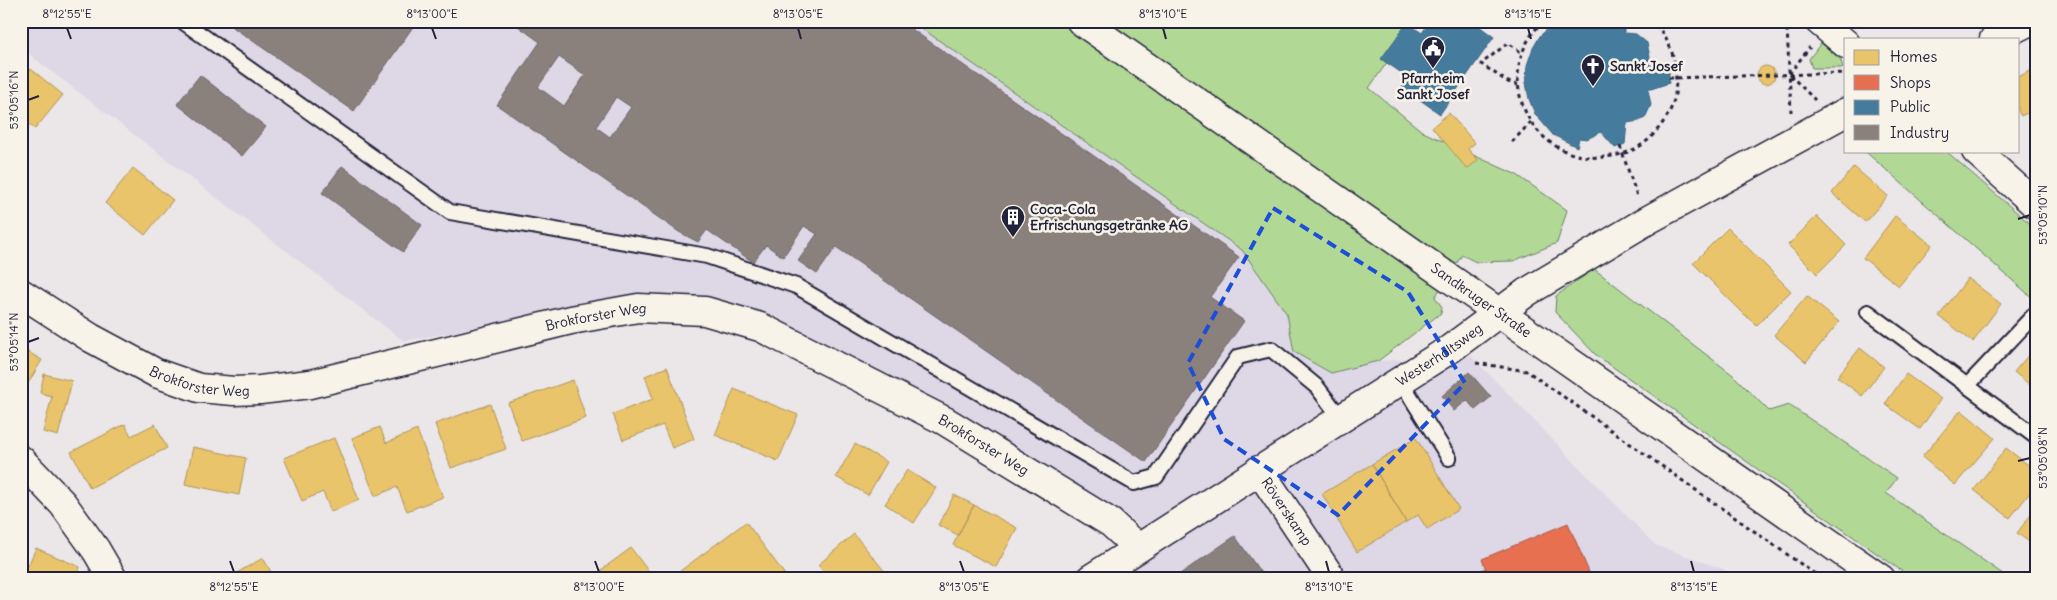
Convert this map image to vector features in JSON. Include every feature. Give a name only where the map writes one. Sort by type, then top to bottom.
[{"type":"street","name":"Sandkruger Straße","points":[[1081,21],[1881,579]]},
{"type":"street","points":[[1996,38],[2030,21]]},
{"type":"street","points":[[1816,32],[1844,43]]},
{"type":"street","name":"Westerholtsweg","points":[[1090,579],[1450,349],[1527,292],[1648,220],[1795,123],[1844,112]]},
{"type":"street","points":[[1977,152],[2036,205]]},
{"type":"street","name":"Brokforster Weg","points":[[21,293],[91,338],[156,373],[199,388],[234,391],[310,384],[571,320],[638,308],[704,311],[760,327],[945,421],[1111,522],[1138,548]]},
{"type":"street","points":[[21,460],[63,504],[96,550],[113,579]]},
{"type":"street","name":"Röverskamp","points":[[1259,470],[1332,579]]},
{"type":"lane","points":[[182,21],[450,212],[707,256],[796,286],[1134,483],[1156,477],[1238,357],[1271,349],[1317,387],[1340,418]]},
{"type":"lane","points":[[1868,312],[2036,437]]},
{"type":"lane","points":[[1967,386],[2036,313]]},
{"type":"lane","points":[[1400,380],[1450,458]]},
{"type":"path","points":[[1543,21],[1533,31],[1522,52],[1518,85],[1523,109],[1536,130],[1554,145],[1576,155],[1599,158],[1623,154],[1646,142],[1663,124],[1674,102],[1677,78],[1673,52],[1661,30],[1652,21]]},
{"type":"path","points":[[1784,21],[1787,27],[1789,74],[1795,123]]},
{"type":"path","points":[[1789,74],[1816,32]]},
{"type":"path","points":[[1518,85],[1508,82],[1481,64],[1508,43],[1522,52]]},
{"type":"path","points":[[1669,78],[1844,73]]},
{"type":"path","points":[[1789,74],[1815,99],[1807,103]]},
{"type":"path","points":[[1795,123],[1799,107]]},
{"type":"path","points":[[1512,142],[1531,122]]},
{"type":"path","points":[[1620,146],[1638,199],[1648,220]]},
{"type":"path","points":[[1450,349],[1466,361],[1527,371],[1822,579]]},
{"type":"highlighted area","points":[[1273,208],[1408,292],[1465,383],[1338,515],[1224,439],[1188,363]]},
{"type":"shaded area","points":[[21,21],[911,21],[1242,250],[1287,314],[1294,352],[1331,373],[1378,361],[1471,356],[1655,545],[1723,569],[1738,579],[1100,579],[1155,541],[1130,517],[805,331],[721,305],[639,298],[404,341],[21,48]]},
{"type":"green space","points":[[911,21],[1416,21],[1369,88],[1423,132],[1517,175],[1567,210],[1557,243],[1513,261],[1476,262],[1462,255],[1435,297],[1442,307],[1441,313],[1378,361],[1331,373],[1294,352],[1287,314],[1242,250]]},
{"type":"green space","points":[[1821,43],[1841,60],[1843,68],[1812,68],[1809,59]]},
{"type":"green space","points":[[1864,152],[1947,152],[2036,229],[2036,301],[1867,153]]},
{"type":"green space","points":[[1594,269],[1733,375],[1769,411],[1789,405],[1897,478],[1886,493],[2010,579],[1913,579],[1596,355],[1555,312],[1556,296]]},
{"type":"building: Homes","points":[[1914,21],[1935,21],[1919,30]]},
{"type":"building: Homes","points":[[1762,66],[1770,66],[1775,71],[1773,82],[1762,84],[1757,79],[1757,71]]},
{"type":"building: Homes","points":[[2036,68],[2036,109],[2021,116],[2020,114],[2020,76]]},
{"type":"building: Homes","points":[[31,69],[63,95],[35,129],[21,118],[21,81]]},
{"type":"building: Homes","points":[[1449,113],[1475,143],[1468,149],[1478,160],[1467,169],[1432,127]]},
{"type":"building: Homes","points":[[1854,167],[1888,196],[1865,222],[1832,193]]},
{"type":"building: Homes","points":[[133,168],[173,200],[145,235],[105,203]]},
{"type":"building: Homes","points":[[1817,216],[1846,245],[1817,274],[1788,245]]},
{"type":"building: Homes","points":[[1895,216],[1932,245],[1899,286],[1863,258]]},
{"type":"building: Homes","points":[[1728,228],[1791,291],[1756,326],[1693,263]]},
{"type":"building: Homes","points":[[1968,278],[2001,304],[1973,342],[1939,316]]},
{"type":"building: Homes","points":[[1807,296],[1839,322],[1806,362],[1774,335]]},
{"type":"building: Homes","points":[[2036,346],[2036,390],[2014,372]]},
{"type":"building: Homes","points":[[21,348],[42,360],[24,390],[21,388]]},
{"type":"building: Homes","points":[[1860,348],[1884,367],[1862,396],[1837,377]]},
{"type":"building: Homes","points":[[667,367],[694,439],[672,448],[663,425],[623,440],[613,414],[653,399],[645,376]]},
{"type":"building: Homes","points":[[44,374],[72,381],[58,436],[43,432],[52,396],[40,393]]},
{"type":"building: Homes","points":[[1906,374],[1941,399],[1920,429],[1885,404]]},
{"type":"building: Homes","points":[[573,380],[586,418],[522,441],[508,403]]},
{"type":"building: Homes","points":[[734,389],[798,415],[778,461],[715,435]]},
{"type":"building: Homes","points":[[490,404],[506,449],[451,468],[435,424]]},
{"type":"building: Homes","points":[[1961,410],[1995,438],[1955,485],[1922,457]]},
{"type":"building: Homes","points":[[125,424],[131,436],[155,424],[167,448],[90,488],[71,452]]},
{"type":"building: Homes","points":[[380,427],[386,443],[417,430],[443,497],[407,511],[397,487],[375,496],[352,438]]},
{"type":"building: Homes","points":[[334,438],[359,500],[331,512],[323,492],[302,501],[284,458]]},
{"type":"building: Homes","points":[[1416,438],[1459,509],[1427,529],[1418,515],[1406,522],[1372,464]]},
{"type":"building: Homes","points":[[855,444],[887,462],[868,495],[836,477]]},
{"type":"building: Homes","points":[[193,447],[246,458],[239,495],[185,484]]},
{"type":"building: Homes","points":[[2006,448],[2036,471],[2036,485],[2010,518],[1974,490]]},
{"type":"building: Homes","points":[[1372,464],[1406,522],[1357,552],[1322,494]]},
{"type":"building: Homes","points":[[907,470],[936,488],[914,523],[885,504]]},
{"type":"building: Homes","points":[[954,495],[974,505],[958,535],[938,525]]},
{"type":"building: Homes","points":[[974,505],[1017,528],[996,567],[953,545]]},
{"type":"building: Homes","points":[[2036,508],[2036,547],[2017,533]]},
{"type":"building: Homes","points":[[746,522],[788,579],[674,579],[672,577]]},
{"type":"building: Homes","points":[[854,534],[891,579],[830,579],[818,565]]},
{"type":"building: Homes","points":[[36,548],[80,567],[75,579],[22,579]]},
{"type":"building: Homes","points":[[631,548],[654,579],[607,579],[601,570]]},
{"type":"building: Homes","points":[[263,558],[275,579],[226,579]]},
{"type":"building: Shops","points":[[1568,523],[1592,579],[1490,579],[1482,559]]},
{"type":"building: Shops","points":[[1486,568],[1490,579],[1461,579]]},
{"type":"building: Public","name":"Pfarrheim Sankt Josef","points":[[1430,21],[1472,21],[1494,37],[1440,114],[1402,87],[1409,78],[1381,59],[1407,23],[1422,33]]},
{"type":"building: Public","name":"Sankt Josef","points":[[1556,21],[1596,21],[1600,25],[1603,21],[1624,21],[1624,33],[1636,34],[1647,43],[1650,57],[1648,64],[1669,72],[1669,83],[1648,90],[1651,105],[1645,118],[1627,123],[1625,144],[1615,148],[1601,132],[1587,139],[1579,138],[1577,147],[1553,135],[1535,114],[1529,99],[1526,83],[1527,65],[1540,36]]},
{"type":"building: Industry","points":[[224,21],[417,21],[354,111]]},
{"type":"building: Industry","name":"Coca-Cola Erfrischungsgetränke AG","points":[[511,21],[900,21],[1239,257],[1210,297],[1244,321],[1146,462],[836,247],[817,274],[798,261],[817,234],[804,226],[783,257],[766,245],[753,262],[707,230],[698,242],[679,232],[497,105],[540,42]],"holes":[[[559,57],[585,75],[564,106],[538,87]],[[616,97],[631,107],[610,137],[596,127]]]},
{"type":"building: Industry","points":[[200,75],[266,127],[242,156],[177,104]]},
{"type":"building: Industry","points":[[342,166],[422,225],[403,252],[322,193]]},
{"type":"building: Industry","points":[[1469,372],[1491,397],[1475,410],[1467,400],[1454,411],[1442,396]]},
{"type":"building: Industry","points":[[1235,536],[1261,573],[1253,579],[1179,579],[1177,576]]},
{"type":"place","name":"Pfarrheim Sankt Josef","points":[[1433,69]]},
{"type":"place","name":"Sankt Josef","points":[[1593,87]]},
{"type":"place","name":"Coca-Cola Erfrischungsgetränke AG","points":[[1013,238]]}]
